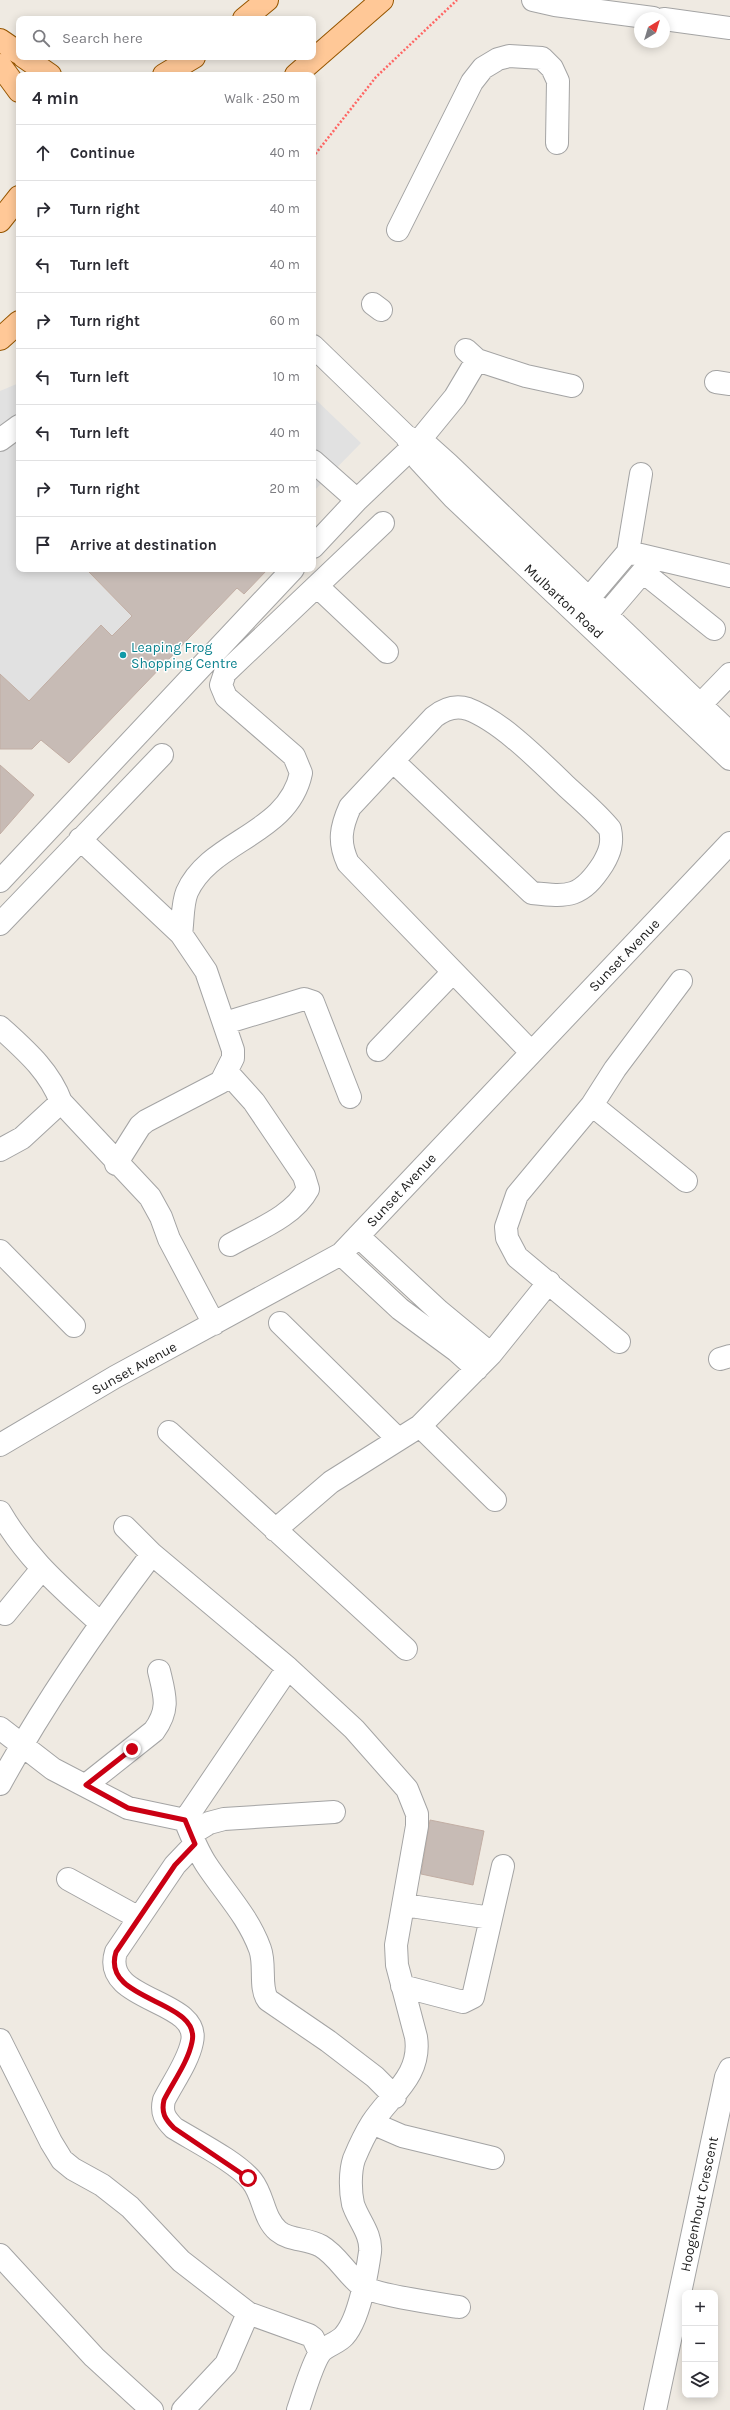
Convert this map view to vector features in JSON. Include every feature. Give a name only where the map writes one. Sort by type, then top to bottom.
[{"type":"main road","points":[[248,16],[267,0]]},
{"type":"main road","points":[[316,58],[382,0]]},
{"type":"main road","points":[[0,40],[16,51]]},
{"type":"main road","points":[[28,60],[46,72]]},
{"type":"main road","points":[[169,72],[189,60]]},
{"type":"main road","points":[[185,72],[198,60]]},
{"type":"main road","points":[[299,72],[313,60]]},
{"type":"main road","points":[[0,65],[16,87]]},
{"type":"main road","points":[[0,221],[16,201]]},
{"type":"main road","points":[[0,235],[16,222]]},
{"type":"main road","points":[[0,339],[16,325]]},
{"type":"street","points":[[533,0],[555,5],[634,15]]},
{"type":"street","points":[[670,20],[730,28]]},
{"type":"street","points":[[0,45],[28,72]]},
{"type":"street","points":[[398,230],[472,82],[483,68],[498,59],[509,56],[542,58],[552,68],[558,81],[557,143]]},
{"type":"street","name":"Mulbarton Road","points":[[316,349],[412,442],[448,464],[730,733]]},
{"type":"street","points":[[316,545],[455,396],[472,355],[526,376],[572,386]]},
{"type":"street","points":[[0,440],[16,428]]},
{"type":"street","name":"Mulbarton Road","points":[[412,442],[430,473],[454,498],[730,759]]},
{"type":"street","points":[[316,463],[358,500]]},
{"type":"street","points":[[589,598],[628,552],[641,474]]},
{"type":"street","points":[[181,934],[187,892],[199,875],[213,861],[265,826],[292,796],[301,773],[294,756],[226,697],[222,685],[225,673],[318,587],[384,523]]},
{"type":"street","points":[[628,552],[648,565],[714,630]]},
{"type":"street","points":[[648,565],[730,576]]},
{"type":"street","points":[[606,615],[648,565]]},
{"type":"street","points":[[0,881],[290,572]]},
{"type":"street","points":[[318,587],[387,652]]},
{"type":"street","points":[[700,705],[730,674]]},
{"type":"street","points":[[393,761],[532,893],[559,896],[582,889],[592,881],[610,852],[612,836],[610,829],[604,821],[534,756],[493,722],[468,709],[447,708],[440,712],[393,761],[350,807],[345,819],[341,849],[348,862],[531,1052]]},
{"type":"street","points":[[0,924],[162,755]]},
{"type":"street","points":[[80,839],[181,934],[206,971],[233,1050],[233,1058],[221,1082],[146,1121],[140,1126],[116,1164]]},
{"type":"street","name":"Sunset Avenue","points":[[0,1445],[114,1377],[341,1254],[730,843]]},
{"type":"street","points":[[150,906],[187,892]]},
{"type":"street","points":[[378,1050],[453,972]]},
{"type":"street","points":[[619,1342],[549,1282],[517,1257],[507,1238],[508,1215],[517,1195],[592,1105],[615,1069],[681,981]]},
{"type":"street","points":[[225,1023],[304,999],[313,1002],[350,1097]]},
{"type":"street","points":[[0,1027],[43,1068],[54,1084],[61,1102],[116,1164],[150,1197],[156,1207],[169,1239],[214,1324]]},
{"type":"street","points":[[227,1072],[254,1102],[304,1176],[308,1189],[303,1198],[289,1211],[230,1245]]},
{"type":"street","points":[[0,1150],[22,1138],[61,1102]]},
{"type":"street","points":[[592,1105],[686,1181]]},
{"type":"street","points":[[358,1236],[439,1311],[484,1362]]},
{"type":"street","points":[[0,1251],[74,1326]]},
{"type":"street","points":[[341,1254],[400,1309],[457,1351],[484,1362]]},
{"type":"street","points":[[275,1530],[331,1482],[420,1426],[484,1362],[549,1282]]},
{"type":"street","points":[[280,1323],[398,1439]]},
{"type":"street","points":[[420,1426],[495,1500]]},
{"type":"street","points":[[169,1432],[406,1649]]},
{"type":"street","points":[[0,1512],[14,1535],[41,1570],[100,1623]]},
{"type":"street","points":[[125,1527],[152,1554],[288,1668],[354,1729],[407,1789],[417,1814],[417,1826],[396,1945],[397,1966],[417,2048],[415,2060],[395,2097],[372,2123],[354,2160],[351,2182],[353,2204],[367,2233],[370,2250],[363,2287],[354,2315],[345,2335],[320,2353],[298,2410]]},
{"type":"street","points":[[0,1784],[21,1746],[100,1623],[152,1554]]},
{"type":"street","points":[[5,1614],[41,1570]]},
{"type":"street","points":[[288,1668],[190,1833],[175,1865],[116,1952],[113,1961],[114,1972],[125,1984],[183,2018],[192,2031],[192,2042],[189,2050],[164,2100],[163,2106],[165,2119],[174,2128],[239,2170],[252,2181],[266,2213],[278,2230],[287,2237],[305,2240],[328,2250],[363,2287],[396,2296],[459,2307]]},
{"type":"street","points":[[86,1785],[154,1731],[162,1720],[166,1702],[159,1671]]},
{"type":"street","points":[[0,1728],[21,1746],[53,1769],[128,1808],[190,1833],[207,1864],[246,1918],[260,1951],[264,1971],[264,1994],[268,2000],[328,2041],[375,2077],[395,2097]]},
{"type":"street","points":[[0,1740],[21,1746]]},
{"type":"street","points":[[190,1833],[210,1823],[224,1819],[334,1812]]},
{"type":"street","points":[[402,1986],[463,2002],[474,1997],[503,1866]]},
{"type":"street","points":[[68,1879],[139,1918]]},
{"type":"street","points":[[404,1905],[491,1918]]},
{"type":"street","points":[[0,2040],[62,2160],[73,2169],[102,2185],[130,2207],[181,2261],[248,2313],[309,2335],[313,2338],[320,2353]]},
{"type":"street","name":"Hoogenhout Crescent","points":[[655,2410],[725,2084],[730,2069]]},
{"type":"street","points":[[372,2123],[402,2136],[493,2158]]},
{"type":"street","points":[[0,2255],[94,2357],[152,2410]]},
{"type":"street","points":[[183,2410],[226,2364],[248,2313]]},
{"type":"path","points":[[316,153],[376,77],[457,0]]},
{"type":"shaded area","points":[[16,384],[16,572],[88,572],[132,616],[112,636],[29,701],[0,674],[0,391]]},
{"type":"shaded area","points":[[316,400],[361,443],[316,489]]},
{"type":"building","name":"Leaping Frog Shopping Centre","points":[[89,572],[265,572],[244,594],[237,588],[69,763],[41,740],[32,749],[0,749],[0,674],[29,701],[101,625],[112,636],[132,616]]},
{"type":"building","points":[[0,765],[34,795],[0,834]]},
{"type":"building","points":[[430,1820],[484,1831],[473,1885],[421,1874]]},
{"type":"place","name":"Leaping Frog Shopping Centre","points":[[123,655]]},
{"type":"route","points":[[132,1749],[86,1785],[128,1808],[145,1813],[185,1820],[195,1844],[175,1865],[116,1952],[113,1961],[114,1972],[125,1984],[183,2018],[192,2031],[192,2042],[189,2050],[164,2100],[163,2111],[165,2119],[174,2128],[239,2170],[248,2178]]}]
